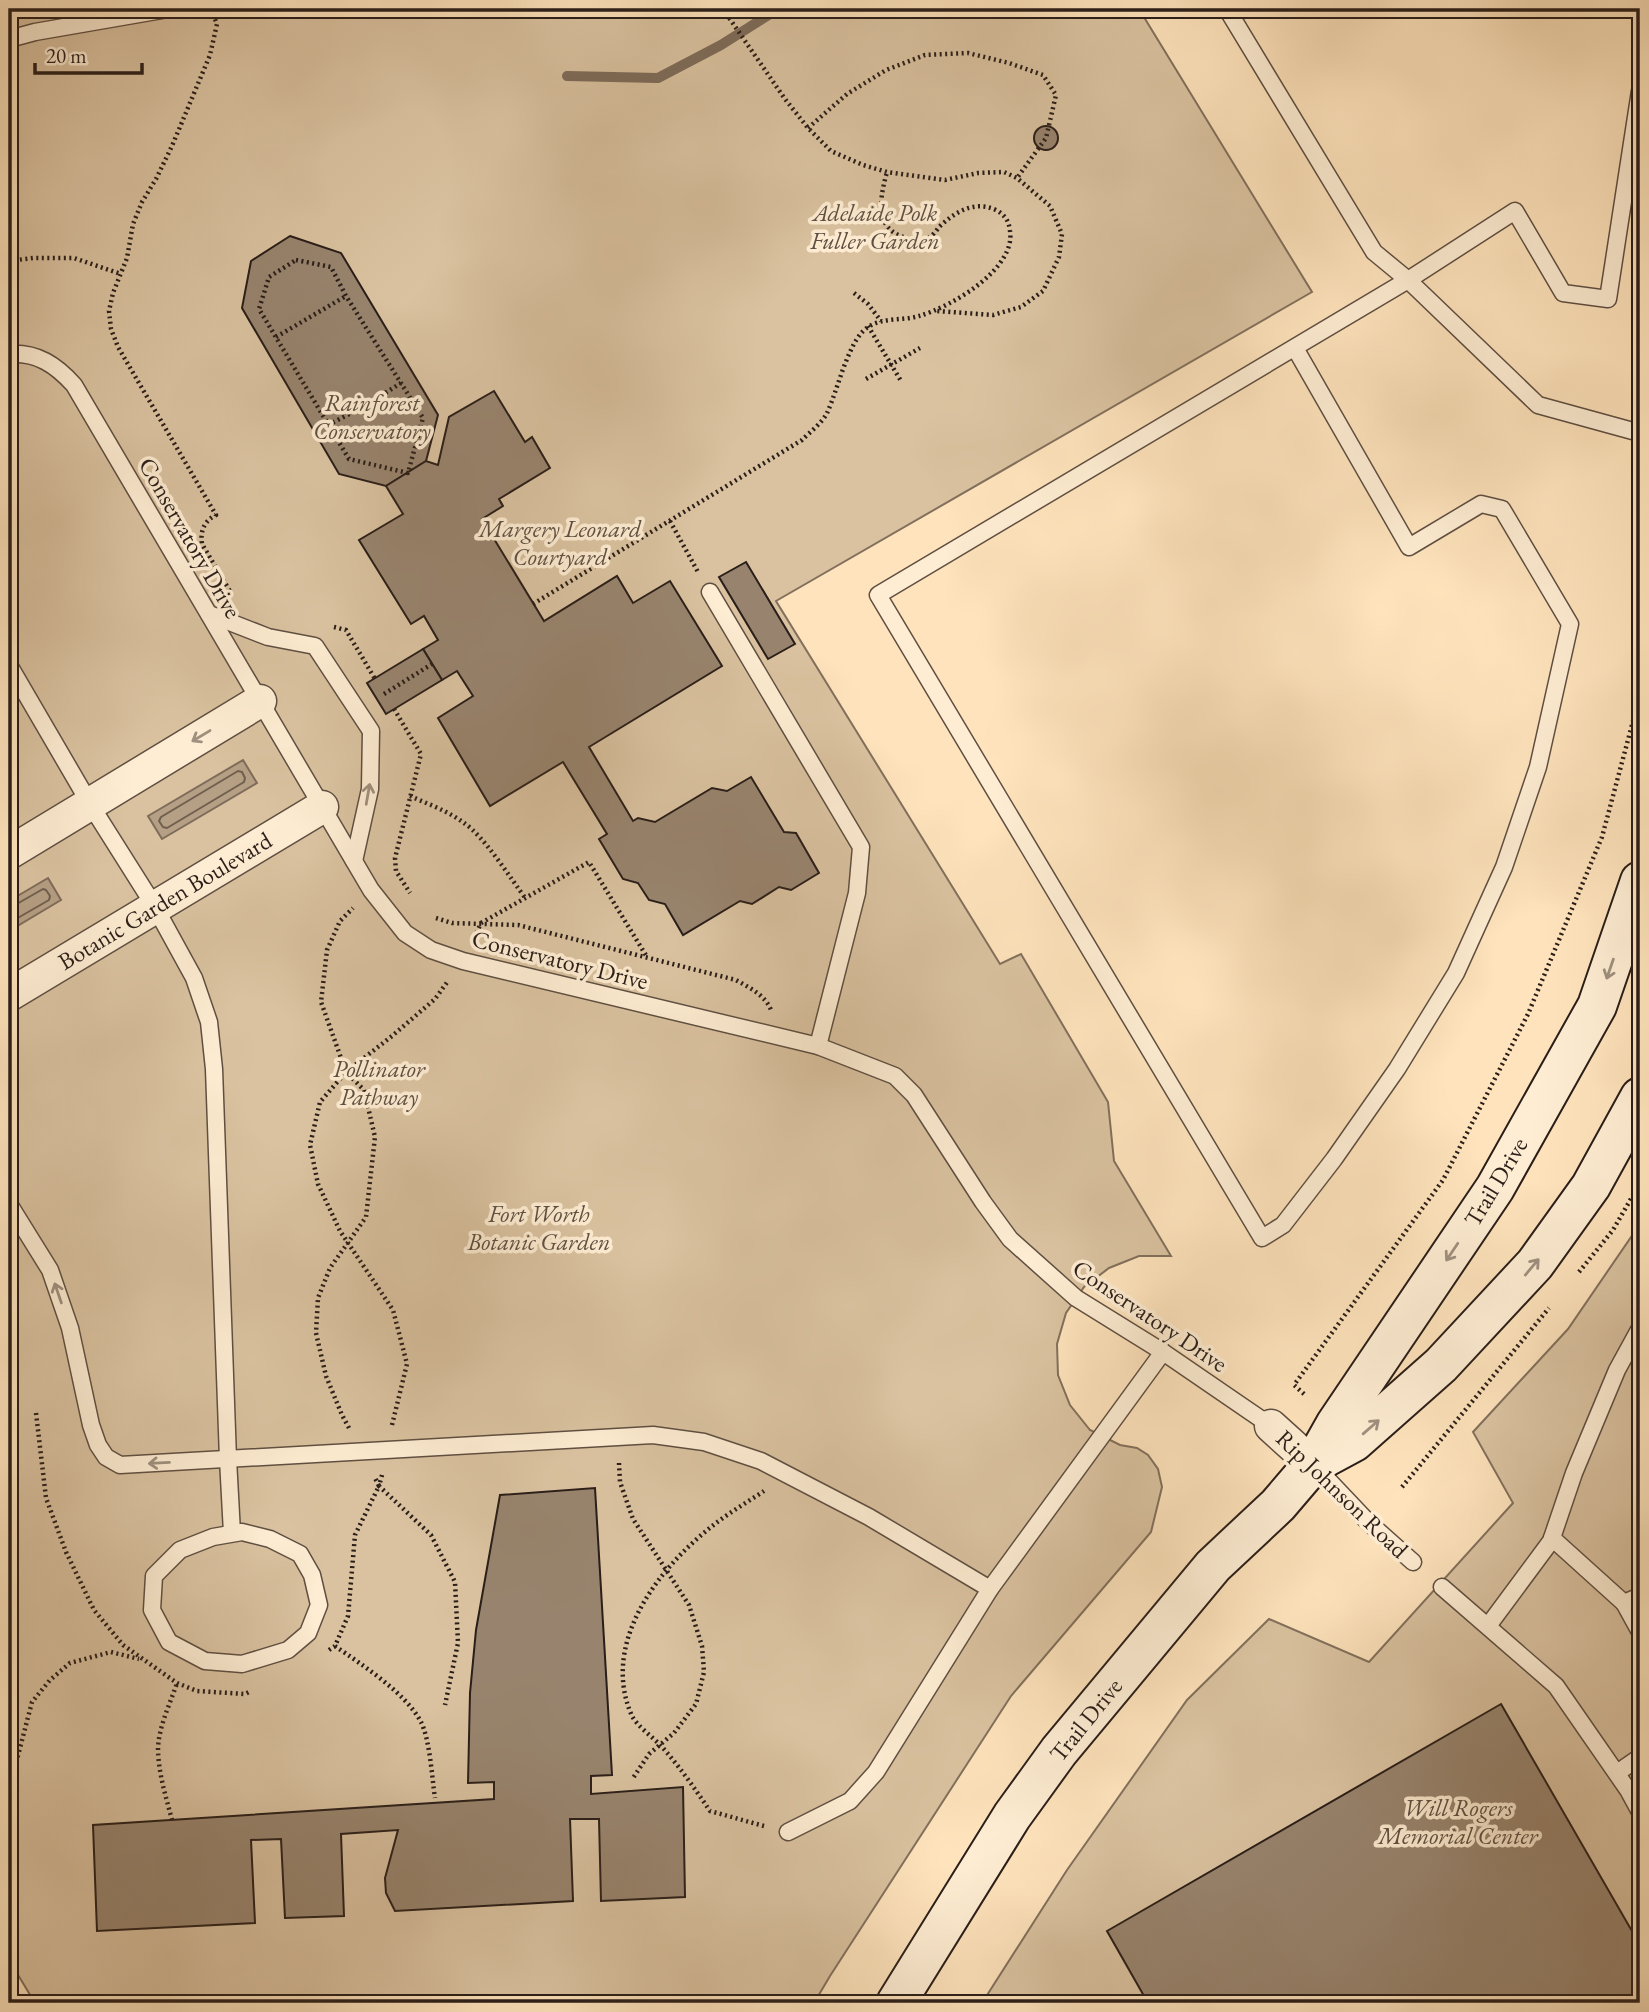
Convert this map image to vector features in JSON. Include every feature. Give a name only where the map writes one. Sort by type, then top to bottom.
[{"type":"street","points":[[9,853],[260,701]]},
{"type":"street","name":"Botanic Garden Boulevard","points":[[9,995],[322,807]]},
{"type":"street","name":"Trail Drive","points":[[895,2003],[1013,1816],[1059,1751],[1213,1566],[1278,1505],[1313,1464],[1335,1425],[1502,1176],[1597,1006],[1640,881]]},
{"type":"street","name":"Trail Drive","points":[[1313,1464],[1354,1442],[1441,1365],[1535,1264],[1591,1186],[1640,1097]]},
{"type":"street","name":"Rip Johnson Road","points":[[1271,1426],[1313,1464]]},
{"type":"lane","points":[[9,40],[35,32],[169,9]]},
{"type":"lane","points":[[1227,9],[1374,252],[1408,280],[1538,405],[1640,433]]},
{"type":"lane","points":[[1295,348],[1409,547],[1482,504],[1502,509],[1570,624],[1538,766],[1504,867],[1456,973],[1397,1069],[1334,1159],[1283,1225],[1262,1238],[878,595],[1408,280],[1515,211],[1563,293],[1608,299],[1640,92]]},
{"type":"lane","name":"Conservatory Drive","points":[[9,354],[18,353],[40,358],[59,369],[74,385],[371,890],[405,933],[431,950],[463,961],[818,1046],[895,1076],[915,1095],[983,1202],[1010,1239],[1076,1298],[1163,1352],[1271,1426]]},
{"type":"lane","points":[[710,592],[861,846],[857,893],[818,1046]]},
{"type":"lane","points":[[209,614],[268,637],[315,646],[372,731],[370,789],[354,861]]},
{"type":"lane","points":[[9,665],[90,804],[155,907],[194,978],[209,1022],[214,1069],[232,1534]]},
{"type":"lane","points":[[9,1204],[50,1270],[70,1328],[98,1445],[106,1457],[120,1465],[653,1435],[704,1442],[761,1461],[788,1474],[869,1517],[990,1589]]},
{"type":"lane","points":[[1488,1626],[1552,1538],[1574,1473],[1617,1370],[1640,1328]]},
{"type":"lane","points":[[788,1832],[850,1801],[876,1772],[990,1589],[1163,1352]]},
{"type":"lane","points":[[1617,1370],[1640,1356]]},
{"type":"lane","name":"Rip Johnson Road","points":[[1313,1464],[1368,1522],[1413,1562]]},
{"type":"lane","points":[[242,1532],[270,1539],[300,1554],[312,1575],[319,1605],[309,1633],[288,1650],[242,1664],[205,1661],[169,1642],[152,1610],[154,1576],[180,1550],[213,1537],[232,1534],[242,1532]]},
{"type":"lane","points":[[1552,1538],[1624,1603],[1640,1632]]},
{"type":"lane","points":[[1442,1587],[1556,1686],[1617,1773],[1640,1812]]},
{"type":"lane","points":[[1624,1603],[1640,1595]]},
{"type":"lane","points":[[1617,1773],[1640,1757]]},
{"type":"path","points":[[211,9],[218,24],[210,55],[172,146],[133,224],[127,258],[109,311],[111,330],[118,347],[216,515],[205,524],[202,544],[234,598]]},
{"type":"path","points":[[723,9],[808,128],[831,151],[887,172],[945,180],[978,173],[1004,172],[1017,178],[1050,206],[1062,234],[1059,257],[1043,290],[1021,307],[993,314],[936,311]]},
{"type":"path","points":[[808,128],[847,94],[886,69],[925,55],[968,53],[1042,75],[1056,95],[1046,138],[1017,178]]},
{"type":"path","points":[[533,604],[802,440],[826,416],[851,347],[858,335],[868,326],[881,321],[915,318],[936,311],[987,278],[1002,262],[1009,250],[1009,221],[990,208],[967,208],[952,215],[929,238],[915,240],[900,236],[888,226],[881,212],[880,197],[887,172]]},
{"type":"path","points":[[9,261],[74,258],[121,274]]},
{"type":"path","points":[[296,260],[331,267],[346,296],[423,418],[408,473],[349,459],[276,337],[259,309],[269,277],[296,260]]},
{"type":"path","points":[[854,293],[868,304],[881,321]]},
{"type":"path","points":[[276,337],[346,296]]},
{"type":"path","points":[[868,326],[901,381]]},
{"type":"path","points":[[866,379],[920,348]]},
{"type":"path","points":[[328,425],[401,383]]},
{"type":"path","points":[[670,521],[710,592]]},
{"type":"path","points":[[322,624],[346,630],[375,678]]},
{"type":"path","points":[[384,694],[432,664]]},
{"type":"path","points":[[1304,1394],[1294,1385],[1443,1180],[1528,1014],[1602,837],[1640,695]]},
{"type":"path","points":[[394,709],[421,754],[396,858],[396,871],[416,902]]},
{"type":"path","points":[[410,796],[467,824],[527,899]]},
{"type":"path","points":[[325,1653],[335,1646],[348,1616],[355,1535],[379,1486],[407,1364],[393,1310],[340,1231],[318,1184],[310,1145],[320,1102],[346,1072],[435,999],[463,961],[481,923],[589,862],[647,957]]},
{"type":"path","points":[[371,890],[340,921],[327,950],[321,1002],[346,1072],[365,1090],[375,1137],[366,1217],[330,1268],[318,1298],[316,1332],[326,1376],[342,1415],[379,1486],[431,1535],[454,1582],[458,1643],[445,1705]]},
{"type":"path","points":[[432,916],[452,923],[518,925],[736,980],[758,993],[769,1004],[780,1037]]},
{"type":"path","points":[[1578,1273],[1613,1230],[1640,1184]]},
{"type":"path","points":[[1402,1487],[1551,1305]]},
{"type":"path","points":[[36,1413],[46,1497],[65,1552],[94,1609],[123,1645],[177,1683],[197,1690],[245,1693],[257,1689]]},
{"type":"path","points":[[618,1438],[620,1482],[633,1519],[689,1605],[702,1646],[704,1672],[696,1704],[674,1733],[649,1754],[633,1778]]},
{"type":"path","points":[[788,1474],[710,1528],[667,1569],[639,1609],[625,1644],[623,1687],[633,1718],[682,1769],[710,1811],[788,1832]]},
{"type":"path","points":[[335,1646],[376,1675],[402,1698],[421,1723],[428,1747],[435,1798]]},
{"type":"path","points":[[9,1777],[15,1767],[32,1702],[60,1671],[70,1663],[111,1652],[143,1660]]},
{"type":"path","points":[[172,1820],[162,1780],[158,1748],[163,1721],[177,1683]]},
{"type":"green space","name":"Fort Worth Botanic Garden","points":[[9,9],[1139,9],[1312,292],[776,601],[1000,964],[1021,954],[1108,1102],[1114,1161],[1171,1256],[1139,1256],[1109,1268],[1084,1287],[1066,1313],[1057,1344],[1058,1375],[1070,1405],[1090,1430],[1120,1445],[1137,1448],[1148,1455],[1158,1469],[1162,1487],[1151,1532],[1011,1696],[814,2003],[35,2003],[9,1960]]},
{"type":"green space","name":"Will Rogers Memorial Center","points":[[1640,1224],[1640,2003],[982,2003],[1067,1870],[1187,1700],[1269,1619],[1369,1662],[1513,1503],[1473,1432],[1568,1329]]},
{"type":"water","points":[[243,760],[257,783],[162,839],[148,816]]},
{"type":"water","points":[[48,878],[61,900],[9,931],[9,901]]},
{"type":"building","points":[[1046,126],[1055,129],[1058,138],[1055,147],[1046,150],[1037,147],[1034,138],[1037,129]]},
{"type":"building","name":"Rainforest Conservatory","points":[[290,236],[341,253],[438,415],[426,461],[386,486],[339,474],[242,308],[251,261]]},
{"type":"building","points":[[494,391],[525,442],[532,437],[550,468],[499,499],[503,506],[482,519],[544,621],[617,576],[633,603],[670,581],[722,666],[589,747],[633,821],[638,818],[655,822],[712,788],[727,791],[751,777],[784,832],[796,833],[819,873],[791,890],[779,887],[752,904],[740,901],[683,935],[665,904],[649,900],[638,883],[623,879],[599,839],[607,834],[563,762],[490,806],[438,718],[473,696],[457,671],[442,680],[423,649],[438,640],[424,616],[411,624],[359,540],[403,514],[386,486],[426,461],[438,465],[449,417]]},
{"type":"building","points":[[746,562],[795,644],[768,659],[719,577]]},
{"type":"building","points":[[423,649],[442,680],[386,714],[367,683]]},
{"type":"building","points":[[595,1488],[612,1775],[591,1776],[591,1794],[683,1787],[685,1897],[601,1901],[599,1819],[570,1819],[573,1901],[395,1911],[386,1893],[385,1878],[398,1830],[341,1834],[344,1916],[285,1918],[281,1839],[251,1840],[255,1923],[97,1931],[93,1825],[494,1799],[494,1782],[468,1783],[470,1693],[476,1630],[500,1495]]},
{"type":"building","points":[[1501,1704],[1640,1945],[1640,2003],[1148,2003],[1107,1931]]},
{"type":"waterway","points":[[567,76],[658,78],[721,45],[778,9]]},
{"type":"park label","name":"Adelaide Polk Fuller Garden","points":[[875,227]]},
{"type":"park label","name":"Margery Leonard Courtyard","points":[[560,543]]},
{"type":"park label","name":"Pollinator Pathway","points":[[379,1083]]}]
